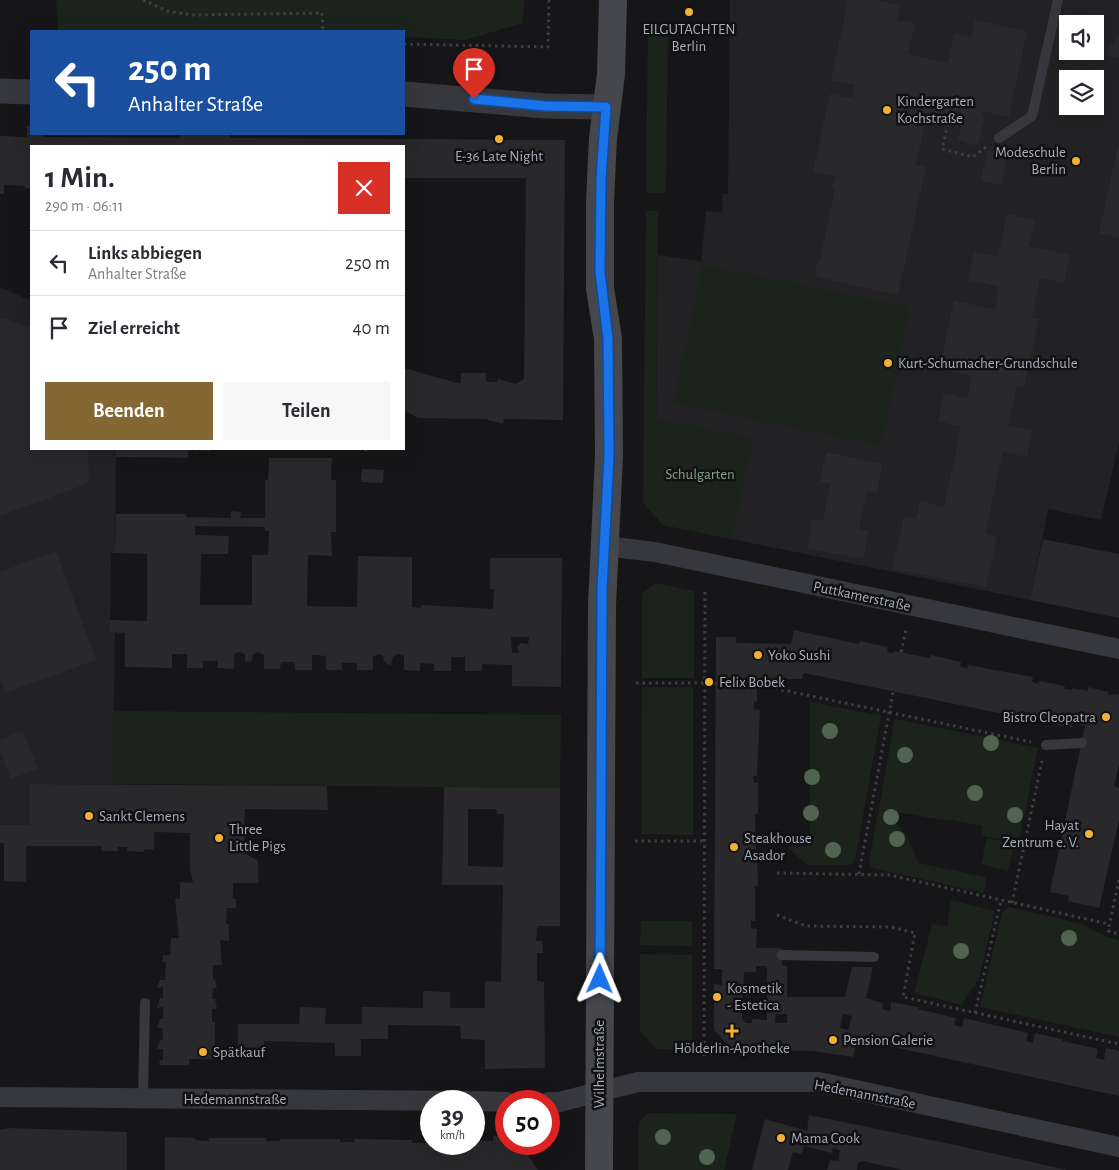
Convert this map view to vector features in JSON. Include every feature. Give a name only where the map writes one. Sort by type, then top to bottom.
[{"type":"main road","name":"Wilhelmstraße","points":[[599,1170],[602,605],[609,480],[608,339],[600,288],[601,179],[606,107],[611,74],[613,0]]},
{"type":"street","points":[[0,91],[30,92]]},
{"type":"street","points":[[405,94],[545,106],[606,107]]},
{"type":"street","name":"Puttkamerstraße","points":[[605,546],[655,552],[1119,649]]},
{"type":"street","name":"Hedemannstraße","points":[[560,1102],[638,1082],[819,1082],[1119,1147]]},
{"type":"street","name":"Hedemannstraße","points":[[0,1097],[420,1101]]},
{"type":"lane","points":[[999,138],[1032,116],[1058,0]]},
{"type":"lane","points":[[1046,745],[1082,743]]},
{"type":"lane","points":[[782,955],[874,957]]},
{"type":"lane","points":[[143,1098],[145,1003]]},
{"type":"path","points":[[143,0],[167,11],[192,15],[322,13],[323,30]]},
{"type":"path","points":[[405,44],[548,48],[549,0]]},
{"type":"path","points":[[948,124],[942,149],[973,157],[999,138]]},
{"type":"path","points":[[704,1056],[705,588]]},
{"type":"path","points":[[901,652],[906,630]]},
{"type":"path","points":[[636,682],[716,683]]},
{"type":"path","points":[[763,683],[778,689],[1046,745],[1012,903]]},
{"type":"path","points":[[860,874],[893,692]]},
{"type":"path","points":[[635,841],[704,841]]},
{"type":"path","points":[[777,873],[889,875],[1109,924]]},
{"type":"path","points":[[1119,880],[1108,931],[1119,934]]},
{"type":"path","points":[[975,1012],[1001,900]]},
{"type":"path","points":[[777,915],[806,926],[891,927],[915,933],[903,997],[1119,1044]]},
{"type":"shaded area","points":[[730,0],[1119,0],[1119,443],[1101,520],[1048,509],[1030,600],[663,525],[655,515],[658,255],[701,261],[706,211],[722,212],[723,194],[728,194]]},
{"type":"shaded area","points":[[0,287],[30,301],[30,450],[116,450],[115,553],[111,553],[110,632],[115,632],[113,784],[31,784],[30,825],[0,825]]},
{"type":"green space","points":[[56,0],[524,0],[523,23],[465,40],[405,37],[405,30],[58,30]]},
{"type":"green space","points":[[648,25],[668,25],[666,193],[646,193]]},
{"type":"green space","name":"Schulgarten","points":[[646,211],[658,211],[656,419],[753,438],[732,539],[663,525],[643,503]]},
{"type":"green space","points":[[702,265],[910,307],[881,446],[674,403]]},
{"type":"green space","points":[[655,583],[694,591],[694,678],[642,678],[642,594]]},
{"type":"green space","points":[[642,687],[693,687],[693,835],[641,834]]},
{"type":"green space","points":[[810,702],[881,716],[855,860],[850,865],[807,865],[787,847],[810,846]]},
{"type":"green space","points":[[114,711],[561,715],[560,788],[113,784]]},
{"type":"green space","points":[[895,719],[1038,748],[1018,844],[981,835],[982,826],[880,809],[904,833],[918,863],[986,877],[984,893],[872,868],[869,862]]},
{"type":"green space","points":[[987,838],[1014,844],[1008,871],[981,864]]},
{"type":"green space","points":[[951,900],[995,911],[979,979],[961,1005],[914,993],[932,924],[947,927]]},
{"type":"green space","points":[[1009,907],[1079,923],[1107,937],[1119,940],[1119,1037],[980,1007],[1002,912]]},
{"type":"green space","points":[[641,921],[692,921],[692,946],[640,945]]},
{"type":"green space","points":[[640,954],[692,955],[692,1050],[656,1049],[640,1031]]},
{"type":"green space","points":[[648,1113],[737,1114],[724,1170],[638,1170],[639,1123]]},
{"type":"building","points":[[848,0],[876,0],[900,5],[897,20],[915,23],[908,54],[948,63],[954,33],[971,37],[975,20],[1027,31],[1009,117],[983,111],[982,117],[985,118],[978,144],[975,143],[974,146],[958,140],[961,127],[926,120],[916,165],[926,167],[898,295],[817,277],[815,272],[820,260],[835,189],[832,188],[834,179],[838,177],[813,172],[830,94],[855,99],[855,97],[852,97],[855,85],[831,80]]},
{"type":"building","points":[[1116,36],[1119,37],[1119,58],[1107,56],[1110,43],[1114,44]]},
{"type":"building","points":[[27,126],[30,126],[30,135],[43,135],[43,137],[179,138],[180,135],[230,135],[230,138],[565,140],[563,420],[504,419],[503,424],[485,419],[418,418],[405,411],[405,368],[457,383],[461,383],[461,373],[486,373],[486,382],[497,382],[498,379],[516,384],[524,379],[526,178],[405,178],[405,145],[30,145],[30,188],[25,189],[25,186],[4,185],[4,194],[0,194],[0,136],[27,137]]},
{"type":"building","points":[[1119,145],[1119,238],[1099,233]]},
{"type":"building","points":[[987,150],[1008,154],[1002,185],[981,181]]},
{"type":"building","points":[[1007,214],[1035,220],[1029,246],[1070,255],[1064,283],[1040,278],[1032,318],[1039,319],[1024,387],[1017,386],[1008,425],[1033,430],[1027,457],[1003,452],[985,534],[997,537],[986,587],[892,569],[904,517],[916,519],[920,501],[944,507],[961,427],[938,421],[944,393],[967,399],[972,376],[939,369],[954,301],[995,309],[999,287],[968,280],[974,252],[998,257]]},
{"type":"building","points":[[4,318],[26,327],[30,325],[30,450],[88,450],[89,483],[0,516],[0,319]]},
{"type":"building","points":[[116,450],[188,450],[188,458],[116,457]]},
{"type":"building","points":[[826,452],[882,464],[877,493],[867,491],[859,529],[869,530],[863,559],[807,548],[812,519],[823,521],[830,484],[820,482]]},
{"type":"building","points":[[269,458],[332,458],[331,480],[336,480],[336,532],[331,532],[332,556],[308,555],[307,606],[357,607],[358,556],[412,557],[412,607],[421,608],[421,605],[493,609],[494,589],[490,589],[490,558],[562,558],[561,687],[512,686],[512,665],[482,664],[482,671],[465,671],[465,657],[451,657],[451,671],[434,671],[434,664],[420,663],[420,671],[404,670],[404,656],[398,654],[393,657],[391,665],[387,664],[383,660],[384,657],[379,654],[373,657],[373,670],[357,670],[357,663],[342,663],[342,670],[326,670],[326,656],[312,655],[312,670],[295,670],[295,662],[281,662],[280,669],[264,669],[264,655],[258,652],[253,655],[252,661],[249,662],[245,661],[245,654],[239,652],[234,654],[234,669],[217,668],[218,661],[203,661],[203,668],[187,668],[187,654],[172,654],[172,668],[125,667],[125,633],[110,632],[110,620],[147,621],[147,554],[115,553],[116,514],[186,514],[186,517],[231,518],[231,511],[241,512],[240,518],[265,518],[265,480],[268,480]],"holes":[[[195,526],[265,527],[265,531],[269,531],[268,555],[252,555],[252,605],[200,605],[201,554],[228,554],[229,536],[195,535]],[[511,637],[529,637],[528,644],[520,643],[517,647],[519,653],[512,653]]]},
{"type":"building","points":[[362,469],[384,470],[383,483],[361,482]]},
{"type":"building","points":[[1043,539],[1119,554],[1119,618],[1030,600]]},
{"type":"building","points":[[56,551],[96,660],[5,693],[0,679],[0,572]]},
{"type":"building","name":"Hayat Zentrum e. V.","points":[[794,630],[859,644],[860,641],[888,647],[887,652],[894,653],[894,651],[930,658],[931,655],[961,662],[960,666],[967,669],[968,665],[1033,677],[1032,682],[1039,684],[1039,681],[1065,686],[1064,689],[1072,690],[1072,688],[1088,691],[1088,687],[1109,692],[1108,695],[1119,694],[1119,764],[1114,786],[1119,788],[1119,820],[1099,908],[1068,901],[1069,896],[1050,892],[1085,726],[1072,723],[1071,728],[804,673],[802,679],[767,679],[757,689],[757,701],[754,702],[754,709],[760,710],[757,776],[753,776],[754,783],[758,783],[758,814],[755,814],[756,849],[752,849],[753,856],[757,856],[758,886],[755,886],[755,921],[751,921],[751,928],[757,929],[756,948],[782,948],[782,966],[787,966],[787,997],[845,997],[852,967],[873,967],[866,998],[883,1003],[882,1009],[890,1011],[891,1002],[918,1007],[918,1009],[956,1018],[954,1025],[962,1027],[964,1018],[1028,1033],[1026,1041],[1033,1043],[1035,1033],[1062,1039],[1062,1041],[1098,1049],[1096,1058],[1104,1060],[1106,1048],[1119,1051],[1119,1096],[857,1039],[853,1057],[813,1051],[732,1050],[714,1030],[714,984],[722,985],[722,969],[714,969],[716,637],[736,637],[736,643],[791,644]],"holes":[[[756,966],[767,966],[767,1020],[752,1019],[752,1023],[746,1023],[742,1019],[744,972],[756,972]],[[776,1014],[787,1014],[787,1023],[775,1023]],[[843,1014],[852,1016],[848,1030],[840,1028]]]},
{"type":"building","points":[[23,731],[38,769],[11,779],[0,751],[0,740]]},
{"type":"building","points":[[30,784],[327,786],[328,810],[245,809],[244,853],[258,861],[258,883],[233,883],[233,899],[236,899],[236,908],[227,908],[226,924],[229,924],[229,941],[220,940],[222,965],[213,965],[213,979],[217,988],[213,988],[212,999],[215,999],[217,1009],[212,1009],[212,1022],[215,1022],[215,1059],[189,1059],[189,1065],[159,1065],[160,1060],[163,1060],[163,1049],[157,1049],[160,1040],[163,1040],[162,1028],[157,1028],[160,1019],[163,1019],[163,1007],[157,1008],[160,998],[163,998],[163,987],[157,988],[160,980],[165,980],[166,962],[163,962],[163,955],[170,955],[171,938],[179,938],[175,899],[180,899],[180,882],[193,883],[190,869],[190,833],[154,832],[154,850],[144,849],[144,852],[127,851],[127,847],[118,847],[118,851],[102,851],[102,846],[26,846],[26,882],[4,881],[4,843],[0,843],[0,825],[30,825]]},
{"type":"building","points":[[444,787],[560,788],[560,926],[537,926],[536,941],[542,941],[543,953],[537,953],[537,981],[544,982],[545,1068],[485,1069],[485,1040],[461,1039],[460,1026],[388,1025],[388,1039],[361,1039],[361,1056],[335,1056],[335,1043],[264,1041],[264,1056],[238,1054],[238,1024],[299,1024],[300,1007],[326,1008],[325,1024],[362,1024],[362,1007],[423,1008],[423,991],[450,992],[450,1008],[485,1008],[485,981],[501,982],[503,885],[442,885]],"holes":[[[468,809],[496,809],[497,814],[504,814],[503,867],[468,866]]]},
{"type":"building","points":[[809,1115],[1067,1170],[904,1170],[862,1161],[858,1163],[857,1170],[827,1170],[830,1160],[839,1161],[840,1150],[833,1148],[832,1153],[804,1146],[802,1154],[793,1152],[788,1170],[752,1170],[765,1119],[807,1131]]},
{"type":"building","points":[[11,1128],[127,1132],[127,1170],[0,1170],[0,1130]]},
{"type":"building","points":[[493,1136],[495,1136],[495,1155],[528,1155],[538,1170],[165,1170],[165,1137],[195,1138],[195,1140],[209,1141],[209,1138],[266,1138],[266,1141],[280,1141],[280,1139],[340,1139],[340,1142],[354,1142],[354,1139],[412,1140],[412,1143],[420,1143],[420,1155],[485,1155],[485,1141],[493,1141]]},
{"type":"place","name":"EILGUTACHTEN Berlin","points":[[689,12]]},
{"type":"place","name":"Kindergarten Kochstraße","points":[[887,110]]},
{"type":"place","name":"E-36 Late Night","points":[[499,139]]},
{"type":"place","name":"Modeschule Berlin","points":[[1076,161]]},
{"type":"place","name":"Kurt-Schumacher-Grundschule","points":[[888,363]]},
{"type":"place","name":"Yoko Sushi","points":[[758,655]]},
{"type":"place","name":"Felix Bobek","points":[[709,682]]},
{"type":"place","name":"Bistro Cleopatra","points":[[1106,717]]},
{"type":"place","name":"Sankt Clemens","points":[[89,816]]},
{"type":"place","name":"Hayat Zentrum e. V.","points":[[1089,834]]},
{"type":"place","name":"Three Little Pigs","points":[[219,838]]},
{"type":"place","name":"Steakhouse Asador","points":[[734,847]]},
{"type":"place","name":"Kosmetik - Estetica","points":[[717,997]]},
{"type":"place","name":"Hölderlin-Apotheke","points":[[732,1031]]},
{"type":"place","name":"Pension Galerie","points":[[833,1040]]},
{"type":"place","name":"Spätkauf","points":[[203,1052]]},
{"type":"place","name":"Mama Cook","points":[[781,1138]]},
{"type":"route","points":[[474,99],[545,106],[606,107],[601,179],[600,288],[608,339],[609,456],[602,590],[600,979]]}]
